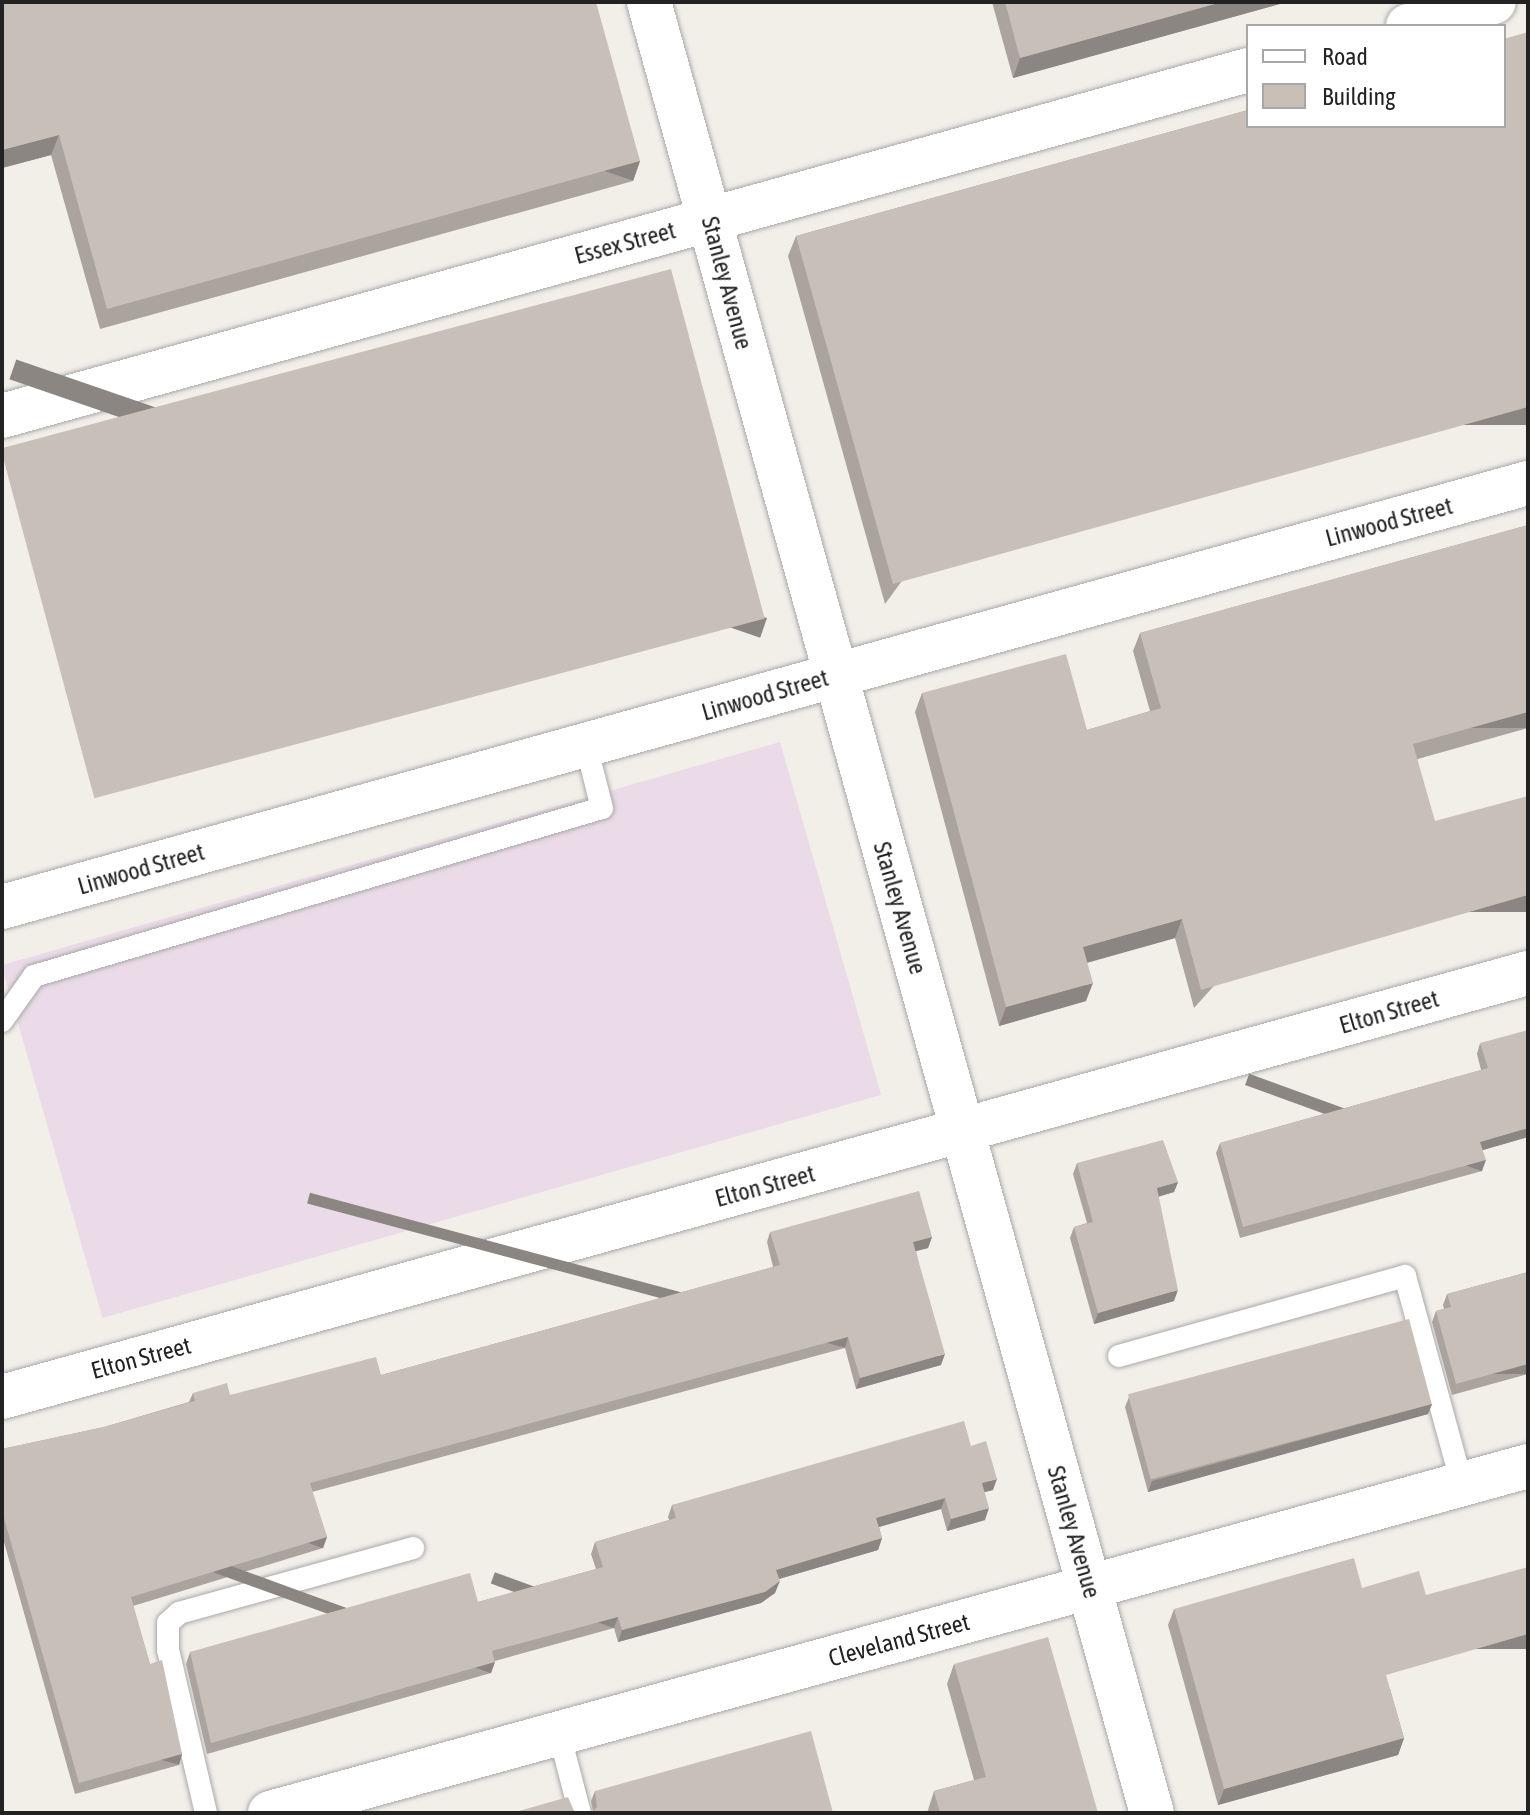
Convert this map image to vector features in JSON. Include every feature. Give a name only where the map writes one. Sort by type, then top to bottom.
[{"type":"street","name":"Stanley Avenue","points":[[649,2],[1152,1813]]},
{"type":"street","points":[[1415,24],[1494,2]]},
{"type":"street","name":"Essex Street","points":[[2,416],[1246,71]]},
{"type":"street","name":"Linwood Street","points":[[2,907],[1528,483]]},
{"type":"street","name":"Elton Street","points":[[2,1397],[1528,973]]},
{"type":"street","name":"Cleveland Street","points":[[270,1813],[1528,1466]]},
{"type":"lane","points":[[2,1021],[34,976],[602,808],[586,745]]},
{"type":"lane","points":[[1119,1356],[1405,1276],[1462,1484]]},
{"type":"lane","points":[[206,1813],[168,1650],[168,1623],[179,1613],[413,1548]]},
{"type":"lane","points":[[559,1733],[580,1813]]},
{"type":"shaded area","points":[[780,742],[881,1095],[103,1318],[2,965]]},
{"type":"building","points":[[2,2],[596,2],[640,161],[107,309],[59,135],[2,150]]},
{"type":"building","points":[[1005,2],[1222,2],[1020,58]]},
{"type":"building","points":[[1528,32],[1528,407],[893,584],[796,236],[1246,111],[1246,128],[1506,128],[1506,38]]},
{"type":"building","points":[[671,269],[765,619],[94,798],[2,448]]},
{"type":"building","points":[[1528,525],[1528,712],[1413,744],[1435,821],[1528,796],[1528,895],[1201,990],[1182,919],[1083,947],[1093,983],[1006,1007],[922,693],[1066,654],[1087,730],[1161,708],[1140,633]]},
{"type":"building","points":[[1528,1030],[1528,1128],[1480,1142],[1486,1160],[1243,1227],[1220,1143],[1488,1068],[1480,1043]]},
{"type":"building","points":[[1163,1140],[1178,1182],[1157,1188],[1178,1290],[1098,1313],[1074,1227],[1093,1222],[1077,1163]]},
{"type":"building","points":[[919,1191],[932,1237],[913,1242],[945,1354],[860,1378],[848,1337],[310,1483],[327,1537],[131,1597],[150,1664],[162,1660],[182,1754],[79,1783],[2,1511],[2,1449],[104,1427],[195,1401],[193,1393],[227,1383],[230,1395],[376,1357],[381,1375],[780,1265],[770,1232]]},
{"type":"building","points":[[1528,1272],[1528,1364],[1456,1384],[1436,1311],[1451,1307],[1447,1294]]},
{"type":"building","points":[[1409,1319],[1432,1404],[1151,1479],[1128,1394]]},
{"type":"building","points":[[964,1421],[971,1446],[986,1441],[997,1479],[982,1483],[989,1508],[951,1519],[945,1498],[876,1518],[882,1538],[776,1570],[780,1581],[765,1592],[622,1630],[618,1617],[492,1651],[495,1662],[211,1743],[190,1652],[470,1573],[478,1602],[603,1567],[595,1542],[676,1518],[672,1505]]},
{"type":"building","points":[[1354,1558],[1362,1588],[1419,1571],[1426,1595],[1528,1567],[1528,1634],[1386,1675],[1404,1738],[1224,1789],[1174,1609]]},
{"type":"building","points":[[1048,1637],[1098,1813],[940,1813],[934,1791],[986,1777],[954,1664]]},
{"type":"building","points":[[811,1731],[833,1813],[591,1813],[597,1807],[595,1791]]},
{"type":"building","points":[[568,1797],[575,1813],[512,1813]]}]
